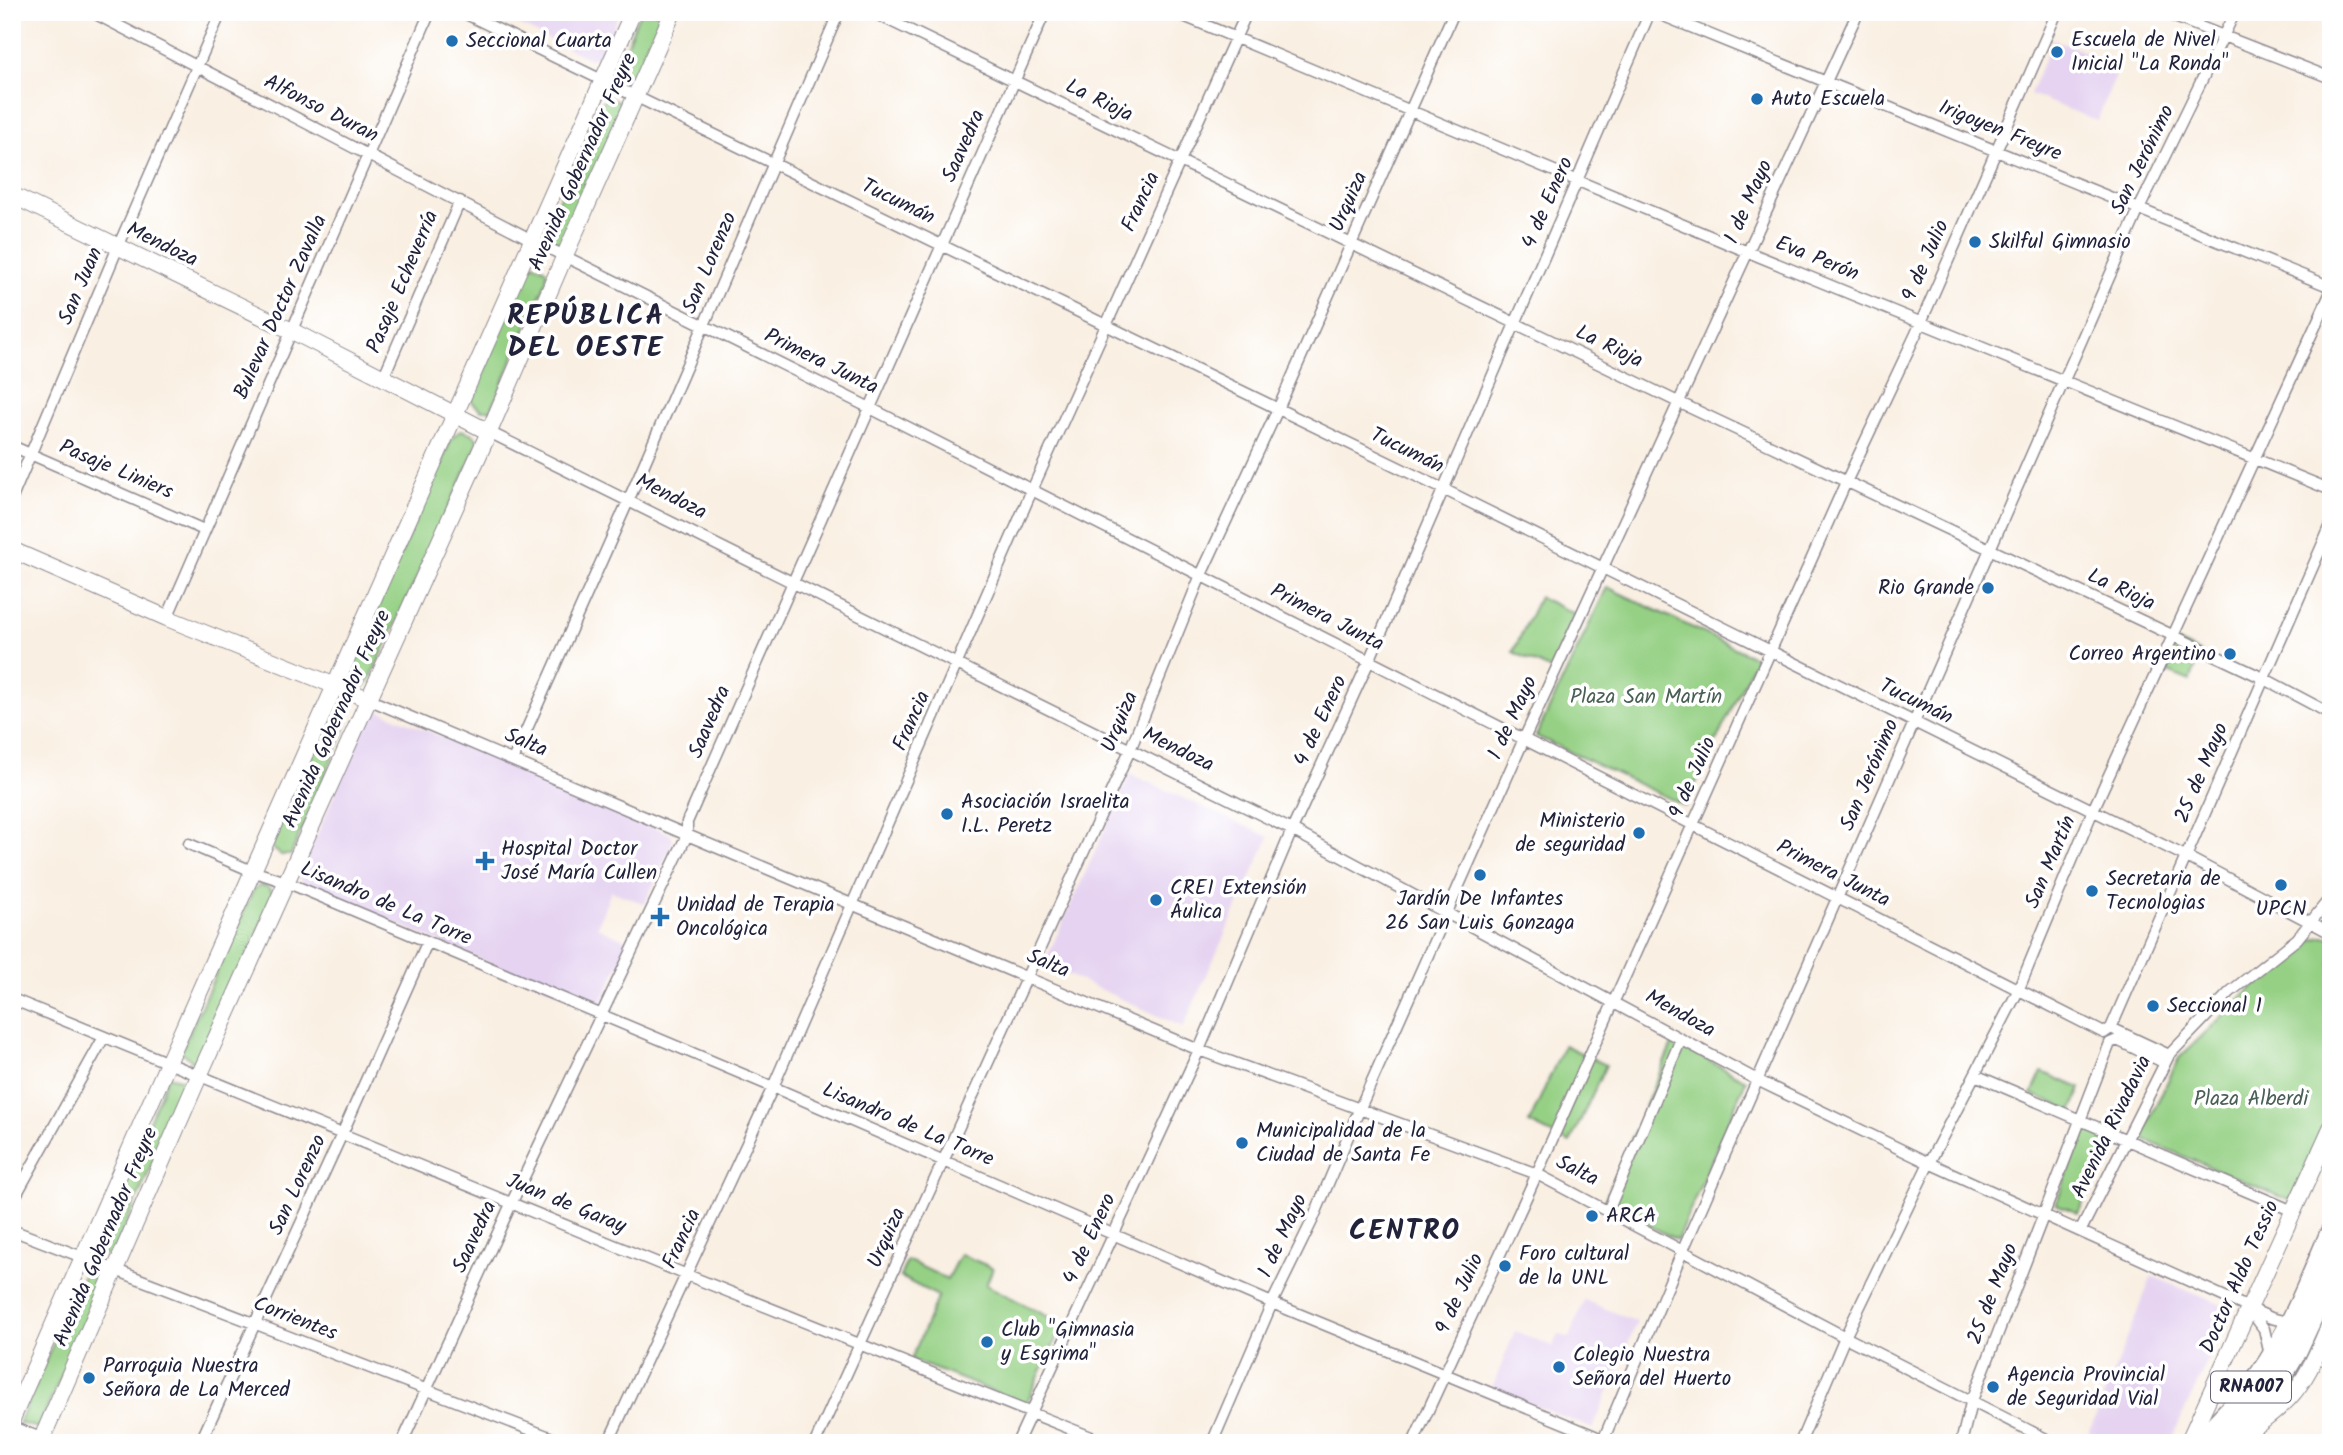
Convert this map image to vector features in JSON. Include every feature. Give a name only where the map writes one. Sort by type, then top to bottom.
[{"type":"highway","name":"RNA007","points":[[2200,1443],[2250,1389],[2270,1361],[2315,1324],[2331,1233]]},
{"type":"highway","name":"RNA007","points":[[2224,1443],[2284,1389],[2295,1353],[2315,1324],[2331,1275]]},
{"type":"main road","name":"Avenida Gobernador Freyre","points":[[12,1419],[633,12]]},
{"type":"main road","name":"Avenida Gobernador Freyre","points":[[45,1441],[199,1076],[489,432],[673,12]]},
{"type":"main road","name":"Mendoza","points":[[12,195],[292,331],[489,432]]},
{"type":"main road","name":"Salta","points":[[12,550],[167,618],[368,699]]},
{"type":"main road","name":"Doctor Aldo Tessio","points":[[2189,1443],[2331,1128]]},
{"type":"main road","points":[[2232,1443],[2260,1424],[2284,1389]]},
{"type":"street","name":"Alfonso Duran","points":[[92,12],[532,240]]},
{"type":"street","name":"San Juan","points":[[12,498],[221,12]]},
{"type":"street","name":"Bulevar Doctor Zavalla","points":[[167,618],[430,12]]},
{"type":"street","name":"Tucumán","points":[[462,12],[1443,489],[1770,653],[2093,810],[2331,933]]},
{"type":"street","name":"San Lorenzo","points":[[513,760],[839,12]]},
{"type":"street","name":"La Rioja","points":[[872,12],[1678,402],[2263,678],[2331,714]]},
{"type":"street","name":"Saavedra","points":[[402,1443],[512,1202],[687,835],[687,822],[1045,12]]},
{"type":"street","name":"Eva Perón","points":[[1174,12],[1748,252],[2331,490]]},
{"type":"street","name":"Francia","points":[[608,1443],[773,1087],[1032,490],[1247,12]]},
{"type":"street","name":"Urquiza","points":[[815,1443],[1130,750],[1201,575],[1278,409],[1454,12]]},
{"type":"street","name":"Irigoyen Freyre","points":[[1652,12],[1997,150],[2331,289]]},
{"type":"street","name":"4 de Enero","points":[[1017,1443],[1199,1050],[1292,830],[1369,661],[1652,12]]},
{"type":"street","name":"1 de Mayo","points":[[1212,1443],[1524,739],[1858,12]]},
{"type":"street","name":"9 de Julio","points":[[1413,1443],[1921,321],[2057,12]]},
{"type":"street","points":[[2162,12],[2331,79]]},
{"type":"street","name":"San Jerónimo","points":[[1606,1442],[1683,1250],[2139,209],[2235,12]]},
{"type":"street","name":"Pasaje Echeverría","points":[[383,378],[460,201]]},
{"type":"street","name":"Primera Junta","points":[[532,240],[1201,575],[1693,826],[1839,897],[2018,991],[2167,1059]]},
{"type":"street","name":"San Martín","points":[[1800,1443],[1845,1337],[1929,1163],[2018,991],[2093,810],[2331,289]]},
{"type":"street","name":"Mendoza","points":[[489,432],[629,499],[1292,830],[1757,1080],[1929,1163],[2249,1308],[2272,1318],[2315,1324]]},
{"type":"street","name":"Pasaje Liniers","points":[[12,446],[204,530]]},
{"type":"street","name":"25 de Mayo","points":[[2107,1030],[2187,857],[2331,525]]},
{"type":"street","name":"Salta","points":[[368,699],[1199,1050],[1537,1174],[1971,1403],[2054,1443]]},
{"type":"street","name":"Lisandro de La Torre","points":[[189,844],[286,882],[773,1087],[1272,1303],[1606,1442]]},
{"type":"street","name":"Avenida Rivadavia","points":[[2081,1230],[2167,1059],[2230,992],[2297,939],[2331,897]]},
{"type":"street","name":"San Lorenzo","points":[[200,1443],[427,943]]},
{"type":"street","name":"Juan de Garay","points":[[12,999],[1106,1443]]},
{"type":"street","points":[[12,1202],[104,1037]]},
{"type":"street","points":[[1608,1211],[1681,1038]]},
{"type":"street","name":"25 de Mayo","points":[[1961,1443],[1971,1403],[2110,1043],[2117,1040],[2167,1059]]},
{"type":"street","points":[[1975,1075],[2293,1212]]},
{"type":"street","name":"Corrientes","points":[[12,1230],[565,1443]]},
{"type":"street","points":[[2249,1308],[2264,1329],[2270,1361],[2284,1389]]},
{"type":"street","points":[[12,1427],[45,1441]]},
{"type":"shaded area","points":[[493,12],[620,12],[600,56],[590,59]]},
{"type":"shaded area","points":[[2053,39],[2119,66],[2097,121],[2030,94]]},
{"type":"shaded area","name":"Hospital Doctor José María Cullen","points":[[376,709],[670,834],[673,840],[645,904],[611,891],[597,927],[629,941],[601,1004],[592,1007],[304,884],[299,877],[370,711]]},
{"type":"shaded area","name":"CREI Extensión Áulica","points":[[1130,774],[1269,837],[1183,1027],[1044,964]]},
{"type":"shaded area","points":[[2152,1276],[2227,1307],[2227,1318],[2170,1443],[2085,1443]]},
{"type":"shaded area","name":"Colegio Nuestra Señora del Huerto","points":[[1584,1300],[1637,1322],[1593,1429],[1492,1388],[1515,1331],[1553,1346],[1558,1334],[1569,1338]]},
{"type":"green space","points":[[640,12],[665,12],[636,78],[626,78],[621,74],[618,65]]},
{"type":"green space","points":[[608,97],[621,105],[620,115],[565,242],[555,243],[546,235],[546,230],[598,105]]},
{"type":"green space","points":[[534,264],[547,272],[546,282],[491,410],[481,410],[472,402],[472,397],[524,272]]},
{"type":"green space","points":[[461,430],[473,434],[477,439],[477,446],[369,682],[358,687],[347,679],[348,673],[452,438]]},
{"type":"green space","name":"Plaza San Martín","points":[[1607,587],[1756,658],[1685,806],[1536,736]]},
{"type":"green space","points":[[1539,597],[1577,615],[1551,670],[1513,652]]},
{"type":"green space","points":[[2175,641],[2201,653],[2190,681],[2163,670]]},
{"type":"green space","points":[[335,710],[344,713],[347,718],[346,727],[291,855],[281,855],[272,848],[272,842],[329,712]]},
{"type":"green space","points":[[261,885],[268,887],[274,895],[201,1059],[192,1061],[181,1051],[254,889]]},
{"type":"green space","name":"Plaza Alberdi","points":[[2331,937],[2331,1112],[2291,1201],[2140,1138],[2179,1058],[2258,982],[2311,940]]},
{"type":"green space","points":[[1673,1042],[1746,1080],[1677,1240],[1604,1202]]},
{"type":"green space","points":[[1564,1045],[1606,1065],[1570,1143],[1529,1123]]},
{"type":"green space","points":[[2042,1072],[2081,1088],[2072,1111],[2032,1094]]},
{"type":"green space","points":[[168,1076],[188,1081],[112,1257],[94,1251]]},
{"type":"green space","points":[[2084,1128],[2114,1141],[2078,1213],[2056,1204]]},
{"type":"green space","name":"Club \"Gimnasia y Esgrima\"","points":[[960,1254],[993,1268],[986,1285],[1063,1324],[1026,1404],[911,1360],[938,1296],[900,1277],[907,1260],[947,1279]]},
{"type":"green space","points":[[87,1265],[107,1274],[38,1428],[19,1423]]},
{"type":"place","name":"Seccional Cuarta","points":[[452,41]]},
{"type":"place","name":"Escuela de Nivel Inicial \"La Ronda\"","points":[[2057,52]]},
{"type":"place","name":"Auto Escuela","points":[[1757,99]]},
{"type":"place","name":"Skilful Gimnasio","points":[[1975,242]]},
{"type":"place","name":"Rio Grande","points":[[1988,588]]},
{"type":"place","name":"Correo Argentino","points":[[2230,654]]},
{"type":"place","name":"Asociación Israelita I.L. Peretz","points":[[947,814]]},
{"type":"place","name":"Ministerio de seguridad","points":[[1639,833]]},
{"type":"place","name":"Hospital Doctor José María Cullen","points":[[485,861]]},
{"type":"place","name":"Jardín De Infantes 26 San Luis Gonzaga","points":[[1480,875]]},
{"type":"place","name":"UPCN","points":[[2281,885]]},
{"type":"place","name":"Secretaria de Tecnologias","points":[[2092,891]]},
{"type":"place","name":"CREI Extensión Áulica","points":[[1156,900]]},
{"type":"place","name":"Unidad de Terapia Oncológica","points":[[660,917]]},
{"type":"place","name":"Seccional 1","points":[[2153,1006]]},
{"type":"place","name":"Municipalidad de la Ciudad de Santa Fe","points":[[1242,1143]]},
{"type":"place","name":"ARCA","points":[[1592,1216]]},
{"type":"place","name":"Foro cultural de la UNL","points":[[1505,1266]]},
{"type":"place","name":"Club \"Gimnasia y Esgrima\"","points":[[987,1342]]},
{"type":"place","name":"Colegio Nuestra Señora del Huerto","points":[[1559,1367]]},
{"type":"place","name":"Parroquia Nuestra Señora de La Merced","points":[[89,1378]]},
{"type":"place","name":"Agencia Provincial de Seguridad Vial","points":[[1993,1387]]},
{"type":"district","name":"REPÚBLICA DEL OESTE","points":[[586,332]]},
{"type":"district","name":"CENTRO","points":[[1405,1231]]}]
